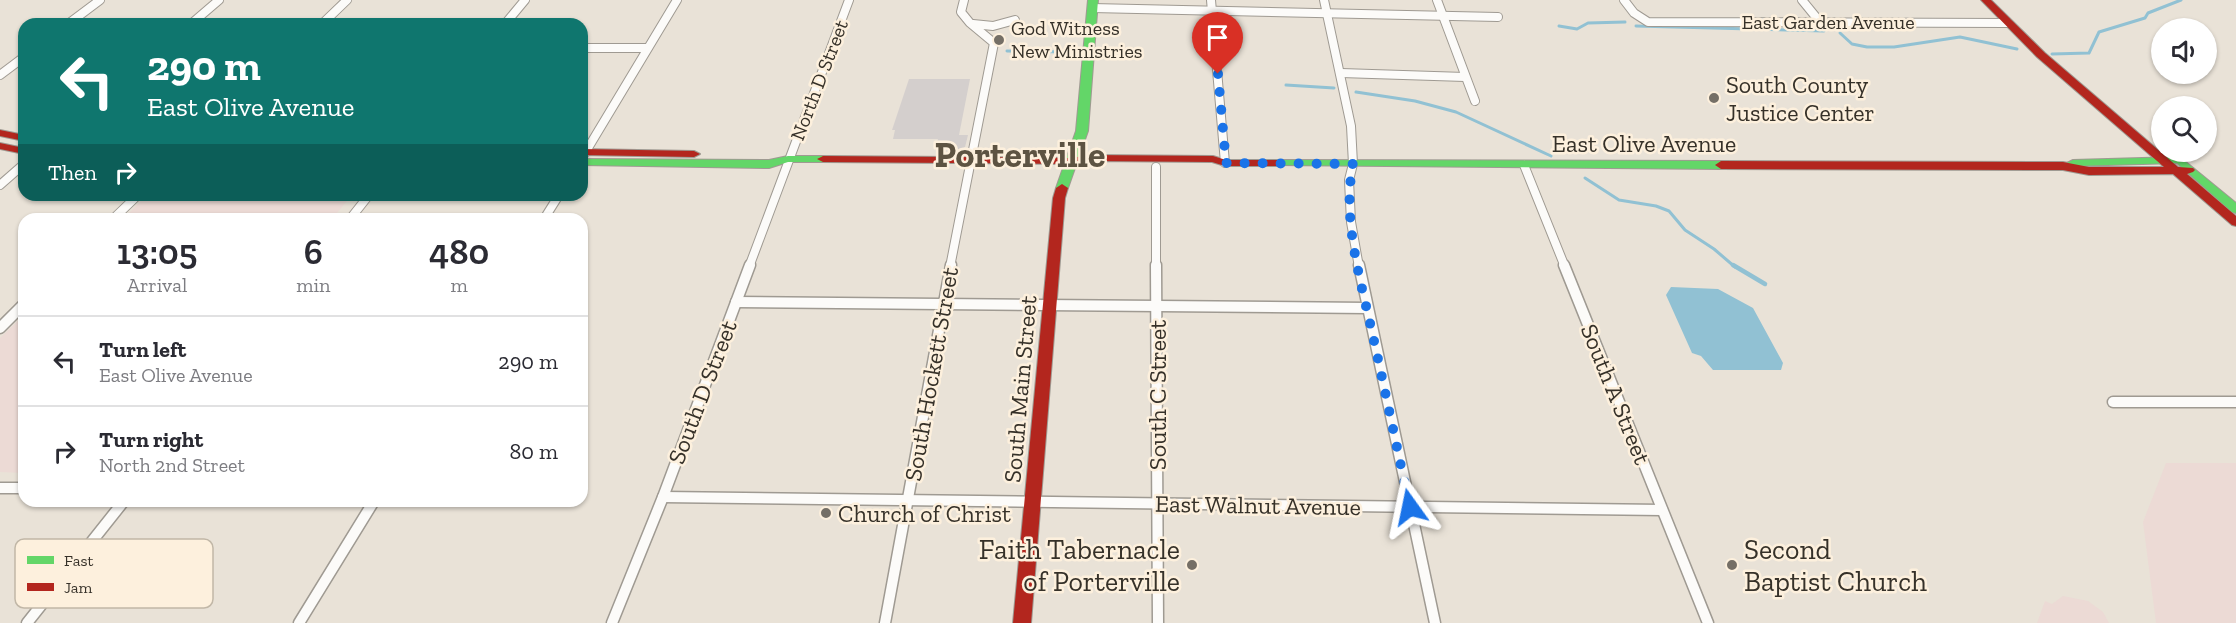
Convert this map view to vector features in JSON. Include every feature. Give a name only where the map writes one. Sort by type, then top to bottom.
[{"type":"main road","points":[[1986,0],[2060,73],[2175,165],[2236,222]]},
{"type":"main road","name":"South Main Street","points":[[1022,623],[1059,198],[1082,131],[1093,4]]},
{"type":"main road","points":[[0,133],[18,137]]},
{"type":"main road","points":[[0,146],[18,150]]},
{"type":"main road","points":[[588,156],[772,155],[788,159],[1070,161]]},
{"type":"main road","name":"East Olive Avenue","points":[[1070,161],[1091,158],[1202,159],[1226,163],[2063,166],[2089,171],[2175,165],[2189,170],[2236,208]]},
{"type":"main road","name":"East Olive Avenue","points":[[2063,166],[2081,162],[2151,160]]},
{"type":"main road","name":"East Olive Avenue","points":[[1070,161],[1087,167],[1156,168],[1215,168],[1226,163]]},
{"type":"main road","points":[[2167,162],[2175,165]]},
{"type":"street","points":[[76,18],[100,0]]},
{"type":"street","points":[[198,18],[219,0]]},
{"type":"street","points":[[328,18],[348,0]]},
{"type":"street","points":[[510,18],[525,0]]},
{"type":"street","points":[[588,148],[678,0]]},
{"type":"street","name":"North D Street","points":[[788,159],[849,0]]},
{"type":"street","points":[[964,0],[961,12],[971,23],[993,26],[1015,20]]},
{"type":"street","points":[[1211,0],[1226,163]]},
{"type":"street","points":[[1324,0],[1351,126],[1353,164],[1350,180],[1351,222],[1366,308],[1435,623]]},
{"type":"street","points":[[1437,0],[1475,101]]},
{"type":"street","name":"East Garden Avenue","points":[[1624,0],[1634,14],[1648,22],[2008,23]]},
{"type":"street","points":[[1802,0],[1820,22]]},
{"type":"street","points":[[1093,4],[1212,11],[1498,17]]},
{"type":"street","name":"South Hockett Street","points":[[885,623],[994,43],[971,23]]},
{"type":"street","points":[[588,48],[647,48]]},
{"type":"street","points":[[0,75],[18,62]]},
{"type":"street","points":[[1341,73],[1465,77]]},
{"type":"street","name":"South D Street","points":[[612,623],[663,497],[788,159]]},
{"type":"street","name":"South A Street","points":[[1524,165],[1708,623]]},
{"type":"street","name":"South C Street","points":[[1156,168],[1158,623]]},
{"type":"street","points":[[0,185],[18,169]]},
{"type":"street","points":[[119,213],[132,201]]},
{"type":"street","points":[[355,213],[364,201]]},
{"type":"street","points":[[736,302],[1366,308]]},
{"type":"street","points":[[0,328],[18,310]]},
{"type":"street","points":[[2113,402],[2236,402]]},
{"type":"street","points":[[0,488],[18,488]]},
{"type":"street","name":"East Walnut Avenue","points":[[663,497],[908,502],[1033,501],[1662,510]]},
{"type":"street","points":[[94,539],[119,507]]},
{"type":"street","points":[[299,623],[370,507]]},
{"type":"street","points":[[27,623],[39,608]]},
{"type":"shaded area","points":[[141,201],[347,201],[337,213],[129,213]]},
{"type":"shaded area","points":[[18,321],[18,473],[0,472],[0,338]]},
{"type":"shaded area","points":[[2166,463],[2236,463],[2236,623],[2156,623],[2143,522]]},
{"type":"shaded area","points":[[2063,596],[2088,601],[2103,612],[2109,623],[2037,623],[2045,601],[2052,604]]},
{"type":"water","points":[[1671,287],[1718,289],[1753,308],[1783,363],[1781,370],[1713,370],[1701,356],[1692,353],[1666,295]]},
{"type":"building","points":[[909,79],[970,79],[959,135],[968,135],[965,147],[960,150],[935,150],[938,139],[893,139],[895,130],[892,130]]},
{"type":"waterway","points":[[2052,54],[2089,53],[2099,32],[2145,18],[2148,13],[2181,0]]},
{"type":"waterway","points":[[1559,26],[1577,29],[1588,23],[1625,22]]},
{"type":"waterway","points":[[1636,26],[1824,31]]},
{"type":"waterway","points":[[1840,33],[1852,44],[1867,47],[1894,47],[1960,37],[2017,49]]},
{"type":"waterway","points":[[1007,51],[1070,52]]},
{"type":"waterway","points":[[1286,85],[1334,88]]},
{"type":"waterway","points":[[1356,92],[1415,101],[1456,112],[1551,156]]},
{"type":"waterway","points":[[1585,178],[1619,200],[1656,206],[1669,211],[1685,230],[1714,249],[1735,267]]},
{"type":"waterway","points":[[1733,265],[1765,284]]},
{"type":"traffic: fast","points":[[1062,188],[1082,131],[1093,0]]},
{"type":"traffic: fast","points":[[588,162],[769,164],[788,159],[823,159]]},
{"type":"traffic: fast","points":[[2073,163],[2151,161]]},
{"type":"traffic: fast","points":[[1279,163],[1721,165]]},
{"type":"traffic: fast","points":[[2182,164],[2236,209]]},
{"type":"traffic: jam","points":[[1986,0],[2041,55],[2236,222]]},
{"type":"traffic: jam","points":[[0,133],[18,137]]},
{"type":"traffic: jam","points":[[0,146],[18,150]]},
{"type":"traffic: jam","points":[[588,152],[694,154]]},
{"type":"traffic: jam","points":[[823,159],[1070,161],[1091,158],[1213,159],[1225,163],[1279,163]]},
{"type":"traffic: jam","points":[[1721,165],[2063,166],[2089,171],[2189,170]]},
{"type":"traffic: jam","points":[[1022,623],[1059,198],[1062,188]]},
{"type":"place","name":"God Witness New Ministries","points":[[999,40]]},
{"type":"place","name":"South County Justice Center","points":[[1714,98]]},
{"type":"place","name":"Church of Christ","points":[[826,513]]},
{"type":"place","name":"Faith Tabernacle of Porterville","points":[[1192,565]]},
{"type":"place","name":"Second Baptist Church","points":[[1732,565]]},
{"type":"district","name":"Porterville","points":[[1020,154]]},
{"type":"route","points":[[1218,74],[1226,163],[1353,164],[1350,180],[1351,222],[1366,308],[1410,507]]}]
